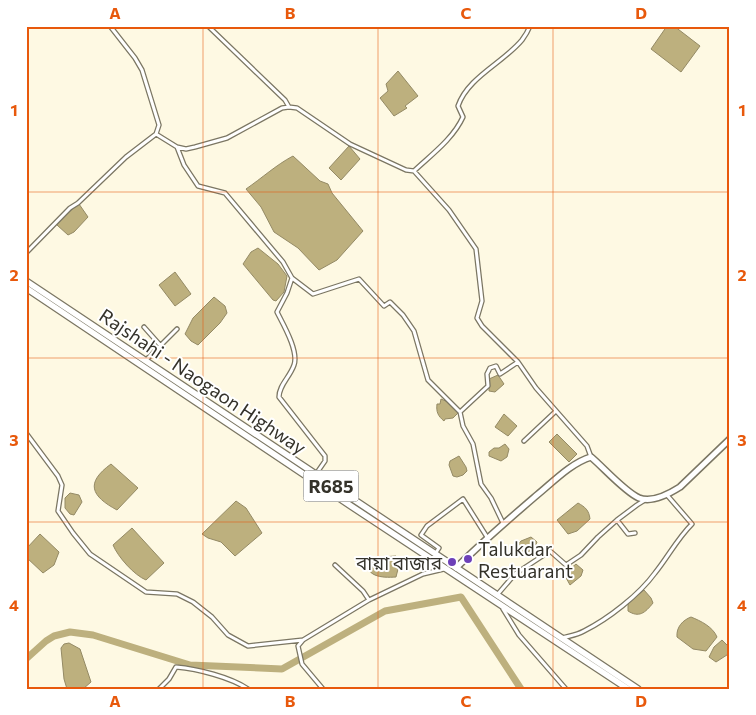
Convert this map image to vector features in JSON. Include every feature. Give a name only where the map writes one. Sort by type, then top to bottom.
[{"type":"main road","name":"Rajshahi - Naogaon Highway","points":[[26,281],[36,291],[408,539],[435,554],[497,595],[513,609],[628,689]]},
{"type":"main road","name":"Rajshahi - Naogaon Highway","points":[[26,288],[36,291],[145,361],[315,475],[500,604],[513,609],[561,638],[636,688]]},
{"type":"main road","points":[[456,568],[487,537],[564,472],[583,459],[591,457],[639,498],[648,499],[666,495],[680,487],[730,439]]},
{"type":"street","points":[[26,253],[70,208],[78,203],[126,157],[156,134],[160,126],[142,70],[110,26]]},
{"type":"street","points":[[208,26],[285,100],[289,107]]},
{"type":"street","points":[[414,171],[446,141],[460,124],[463,117],[458,106],[460,100],[475,81],[522,40],[530,26]]},
{"type":"street","points":[[156,134],[177,147],[194,148],[227,138],[282,108],[297,108],[350,144],[406,170],[414,171],[449,210],[476,249],[482,301],[477,318],[482,326],[518,362],[536,388],[587,446],[591,457]]},
{"type":"street","points":[[177,147],[184,165],[198,186],[225,193],[282,262],[292,278],[313,294],[359,278],[384,306],[390,302],[403,315],[414,331],[428,380],[460,412],[463,426],[473,444],[481,484],[492,498],[504,523]]},
{"type":"street","points":[[292,278],[277,312],[289,335],[295,358],[294,365],[279,391],[278,397],[325,456],[325,461],[315,475]]},
{"type":"street","points":[[144,327],[160,345]]},
{"type":"street","points":[[145,361],[177,329]]},
{"type":"street","points":[[460,412],[488,386],[487,374],[490,368],[496,366],[500,374],[518,362]]},
{"type":"street","points":[[524,441],[556,411]]},
{"type":"street","points":[[27,435],[58,476],[62,485],[58,511],[72,533],[90,554],[146,592],[177,594],[193,602],[212,617],[228,635],[248,646],[303,640]]},
{"type":"street","points":[[561,638],[582,632],[640,591],[679,537],[692,524],[666,495]]},
{"type":"street","points":[[435,554],[439,548],[422,534],[427,526],[463,499],[487,537]]},
{"type":"street","points":[[497,595],[515,574],[550,551],[566,565],[581,555],[617,520],[637,504],[648,499]]},
{"type":"street","points":[[617,520],[628,534],[634,533]]},
{"type":"street","points":[[335,565],[362,591],[368,600]]},
{"type":"street","points":[[323,689],[302,664],[298,646],[303,640],[368,600],[423,574],[447,568]]},
{"type":"street","points":[[500,604],[519,636],[566,689]]},
{"type":"street","points":[[159,689],[169,679],[176,667],[208,673],[248,689]]},
{"type":"shaded area","points":[[667,26],[674,26],[700,46],[681,72],[651,49]]},
{"type":"shaded area","points":[[398,71],[418,96],[405,106],[407,108],[394,116],[380,98],[388,91],[386,84]]},
{"type":"shaded area","points":[[349,146],[360,159],[341,180],[329,168]]},
{"type":"shaded area","points":[[293,156],[320,181],[328,184],[332,193],[363,231],[337,260],[319,270],[298,248],[274,232],[261,207],[246,189]]},
{"type":"shaded area","points":[[79,204],[88,217],[74,232],[68,235],[57,225],[60,219]]},
{"type":"shaded area","points":[[258,248],[278,264],[287,276],[284,292],[276,301],[273,300],[243,264],[251,252]]},
{"type":"shaded area","points":[[175,272],[191,294],[175,306],[159,285]]},
{"type":"shaded area","points":[[214,297],[225,306],[227,313],[220,323],[198,345],[185,334],[193,318]]},
{"type":"shaded area","points":[[498,375],[504,384],[495,392],[489,391],[489,379]]},
{"type":"shaded area","points":[[441,399],[448,402],[458,413],[453,418],[445,419],[444,421],[439,416],[437,404],[440,404]]},
{"type":"shaded area","points":[[504,414],[517,426],[508,436],[495,427]]},
{"type":"shaded area","points":[[557,434],[577,454],[569,462],[549,442]]},
{"type":"shaded area","points":[[505,444],[509,449],[507,457],[501,461],[489,456],[489,452],[494,448],[499,448]]},
{"type":"shaded area","points":[[459,456],[467,471],[457,477],[453,476],[449,465],[450,461]]},
{"type":"shaded area","points":[[111,464],[138,488],[117,510],[101,500],[94,489],[97,477]]},
{"type":"shaded area","points":[[70,493],[79,495],[82,502],[74,515],[70,514],[65,508],[65,498]]},
{"type":"shaded area","points":[[236,501],[246,508],[262,533],[235,556],[221,542],[202,534]]},
{"type":"shaded area","points":[[578,503],[589,513],[590,519],[577,531],[568,534],[557,520]]},
{"type":"shaded area","points":[[132,528],[164,563],[146,580],[127,565],[113,545]]},
{"type":"shaded area","points":[[40,534],[59,552],[54,565],[43,573],[26,557],[26,549]]},
{"type":"shaded area","points":[[531,537],[537,542],[534,549],[523,554],[515,552],[515,548],[521,541]]},
{"type":"shaded area","points":[[396,556],[398,569],[396,577],[375,575],[371,573],[366,564],[366,558]]},
{"type":"shaded area","points":[[576,564],[583,570],[581,576],[570,585],[564,574]]},
{"type":"shaded area","points":[[644,590],[653,603],[639,614],[628,611],[628,603]]},
{"type":"shaded area","points":[[691,617],[710,627],[717,637],[706,651],[693,649],[677,637],[681,624]]},
{"type":"shaded area","points":[[722,640],[730,648],[730,653],[716,662],[709,657],[714,647]]},
{"type":"shaded area","points":[[69,643],[80,649],[91,682],[83,689],[67,689],[64,679],[61,648],[64,644]]},
{"type":"waterway","points":[[26,659],[54,636],[70,632],[93,635],[190,665],[282,669],[385,611],[461,597],[521,689]]},
{"type":"place","name":"Talukdar Restuarant","points":[[468,559]]},
{"type":"place","name":"বায়া বাজার","points":[[452,562]]}]
